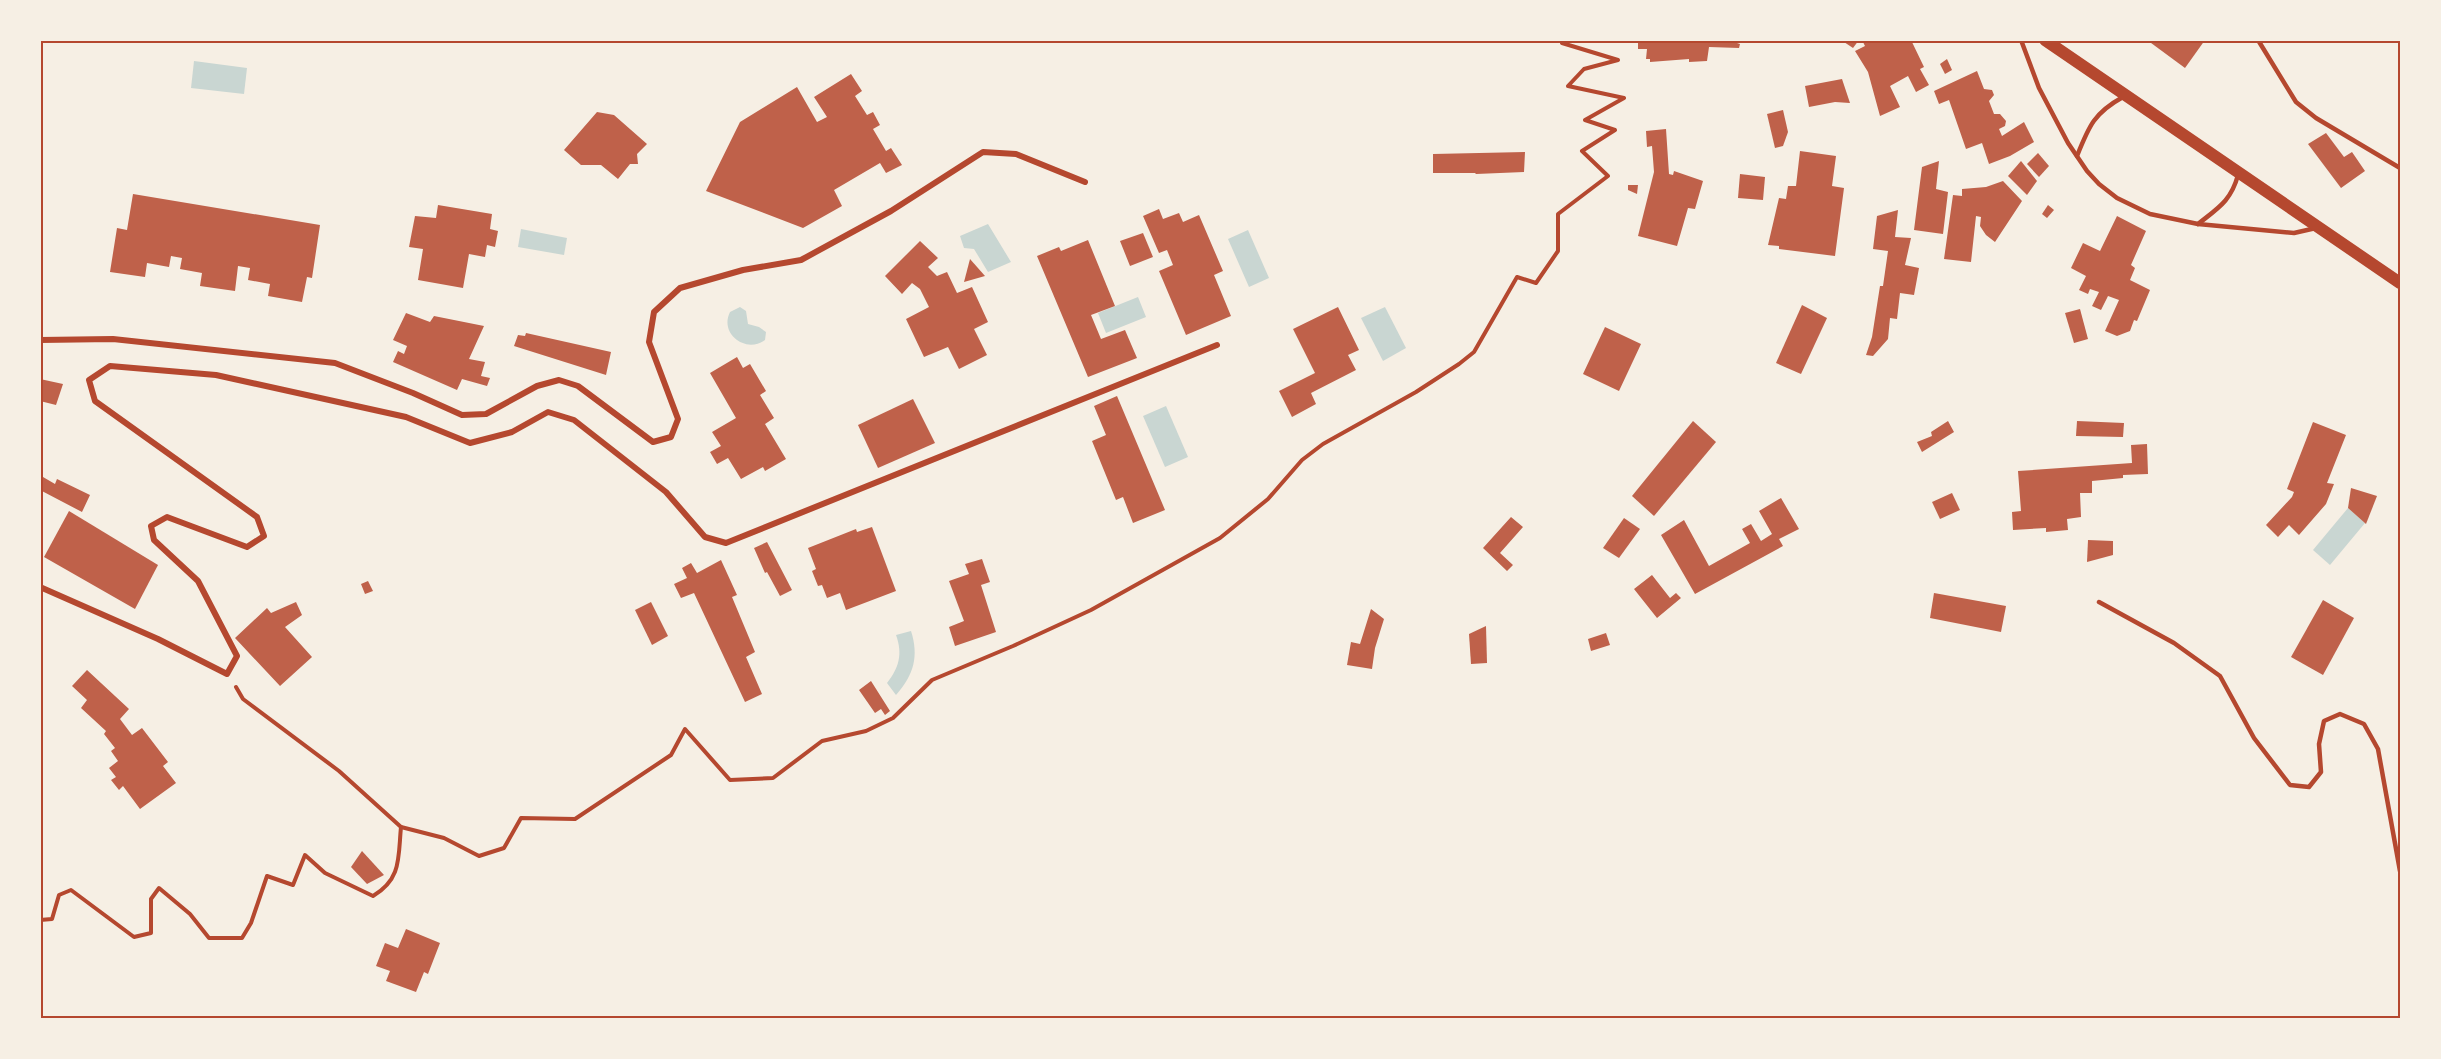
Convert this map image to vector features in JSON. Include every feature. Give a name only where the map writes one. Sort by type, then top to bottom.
[{"type":"main road","points":[[2045,40],[2400,283]]},
{"type":"street","points":[[40,340],[113,339],[335,363],[462,414],[486,414],[537,386],[559,380],[578,386],[653,442],[671,437],[678,419],[649,342],[654,312],[680,288],[743,270],[801,260],[891,211],[983,152],[1016,154],[1085,182]]},
{"type":"street","points":[[40,587],[158,639],[227,674],[237,656],[198,581],[154,540],[151,526],[167,518],[247,547],[264,536],[257,518],[94,401],[89,380],[110,366],[216,375],[340,401],[406,417],[470,443],[512,432],[548,412],[574,420],[666,492],[705,537],[726,543],[1217,345]]},
{"type":"lane","points":[[2020,40],[2038,88],[2077,156],[2099,184],[2117,198],[2150,214],[2198,224],[2294,233],[2321,227]]},
{"type":"lane","points":[[2258,40],[2296,102],[2316,118],[2400,168]]},
{"type":"lane","points":[[2077,156],[2090,124],[2097,115],[2126,96]]},
{"type":"lane","points":[[2198,224],[2234,192],[2238,172]]},
{"type":"lane","points":[[2099,602],[2174,643],[2220,676],[2254,738],[2290,785],[2309,787],[2321,772],[2319,744],[2324,721],[2340,714],[2364,724],[2378,749],[2400,871]]},
{"type":"path","points":[[227,674],[243,699],[339,771],[401,827],[444,838],[479,856],[504,848],[520,818],[575,819],[671,755],[685,729],[730,780],[773,778],[822,741],[866,731],[893,718],[932,680],[1091,610],[1220,538],[1268,499],[1302,460],[1323,444],[1407,398],[1460,364],[1474,352],[1517,277],[1536,283],[1558,251],[1558,214],[1608,176],[1582,151],[1616,130],[1586,120],[1624,98],[1568,86],[1584,69],[1618,60],[1562,42],[1565,40]]},
{"type":"path","points":[[40,920],[52,919],[59,895],[71,890],[134,937],[151,933],[151,899],[159,888],[190,914],[209,938],[242,938],[251,923],[267,876],[293,885],[305,855],[325,873],[374,896],[388,887],[398,867],[401,827]]},
{"type":"shaded area","points":[[194,61],[247,68],[244,94],[191,88]]},
{"type":"shaded area","points":[[988,224],[1011,262],[988,272],[974,249],[964,248],[960,236]]},
{"type":"shaded area","points":[[521,229],[567,238],[564,255],[518,247]]},
{"type":"shaded area","points":[[1248,230],[1269,278],[1249,287],[1228,239]]},
{"type":"shaded area","points":[[1138,297],[1146,317],[1106,333],[1098,313]]},
{"type":"shaded area","points":[[740,307],[746,311],[748,324],[766,332],[765,340],[750,345],[736,340],[731,334],[728,328],[730,312]]},
{"type":"shaded area","points":[[1385,307],[1406,348],[1383,361],[1361,318]]},
{"type":"shaded area","points":[[1166,406],[1188,457],[1165,467],[1143,416]]},
{"type":"shaded area","points":[[2348,508],[2365,523],[2330,565],[2313,550]]},
{"type":"shaded area","points":[[911,631],[915,657],[911,673],[896,695],[887,683],[899,660],[896,635]]},
{"type":"building","points":[[1638,40],[1737,40],[1740,44],[1739,48],[1709,47],[1707,61],[1689,62],[1689,59],[1650,62],[1650,59],[1646,59],[1647,49],[1638,49]]},
{"type":"building","points":[[1841,40],[1859,40],[1853,48]]},
{"type":"building","points":[[1862,40],[1911,40],[1924,67],[1920,69],[1929,85],[1916,92],[1908,76],[1890,86],[1900,107],[1880,116],[1868,72],[1855,51],[1865,46]]},
{"type":"building","points":[[2147,40],[2205,40],[2185,68]]},
{"type":"building","points":[[1947,59],[1952,70],[1945,74],[1940,64]]},
{"type":"building","points":[[1977,71],[1984,89],[1992,90],[1994,95],[1989,101],[1994,114],[2000,114],[2006,121],[2005,126],[1999,129],[2002,136],[2024,122],[2034,142],[2010,156],[1989,164],[1982,143],[1966,149],[1949,100],[1939,104],[1934,91]]},
{"type":"building","points":[[851,74],[862,91],[855,96],[867,115],[873,112],[880,125],[873,129],[886,151],[891,148],[902,165],[886,173],[880,163],[834,190],[842,206],[803,228],[706,191],[740,122],[797,87],[817,122],[827,117],[814,97]]},
{"type":"building","points":[[1842,79],[1850,103],[1835,102],[1809,107],[1805,86]]},
{"type":"building","points":[[1783,110],[1788,132],[1783,146],[1775,148],[1767,114]]},
{"type":"building","points":[[597,112],[614,115],[647,144],[637,154],[638,164],[630,164],[618,179],[601,165],[581,165],[564,150]]},
{"type":"building","points":[[1666,129],[1669,174],[1673,175],[1674,171],[1703,181],[1695,209],[1688,208],[1677,246],[1638,236],[1654,172],[1652,146],[1647,147],[1646,131]]},
{"type":"building","points":[[2326,133],[2344,157],[2352,152],[2365,171],[2341,188],[2308,144]]},
{"type":"building","points":[[1800,151],[1836,156],[1832,186],[1844,188],[1835,256],[1779,249],[1779,246],[1768,245],[1779,198],[1786,199],[1788,186],[1796,186]]},
{"type":"building","points":[[1525,152],[1524,172],[1433,173],[1433,154]]},
{"type":"building","points":[[2038,153],[2049,166],[2039,177],[2027,164]]},
{"type":"building","points":[[1939,161],[1936,189],[1948,192],[1943,234],[1914,230],[1922,167]]},
{"type":"building","points":[[2021,161],[2037,181],[2027,195],[2008,176]]},
{"type":"building","points":[[1740,174],[1765,177],[1763,200],[1738,198]]},
{"type":"building","points":[[2003,181],[2022,201],[1995,242],[1980,226],[1981,217],[1976,216],[1971,262],[1944,259],[1953,195],[1962,196],[1962,189],[1986,187]]},
{"type":"building","points":[[1628,185],[1638,185],[1637,194],[1628,190]]},
{"type":"building","points":[[133,194],[320,225],[312,278],[307,277],[302,302],[268,296],[270,284],[248,280],[250,268],[238,266],[235,291],[200,286],[202,273],[180,269],[182,258],[171,256],[169,267],[147,263],[145,277],[110,272],[117,228],[127,230]]},
{"type":"building","points":[[438,205],[492,214],[490,229],[498,231],[495,247],[487,245],[485,257],[469,254],[463,288],[418,280],[423,249],[409,247],[415,216],[436,218]]},
{"type":"building","points":[[2048,205],[2054,210],[2047,218],[2042,214]]},
{"type":"building","points":[[1159,209],[1163,219],[1179,213],[1183,222],[1199,215],[1223,271],[1214,275],[1231,316],[1186,335],[1159,271],[1173,265],[1167,250],[1159,253],[1143,216]]},
{"type":"building","points":[[1898,210],[1895,237],[1911,238],[1905,265],[1919,268],[1914,295],[1900,293],[1897,319],[1890,318],[1888,339],[1873,356],[1866,355],[1872,337],[1880,286],[1883,286],[1888,251],[1873,249],[1877,216]]},
{"type":"building","points":[[2117,216],[2146,231],[2131,265],[2135,268],[2130,280],[2150,290],[2137,321],[2134,320],[2130,331],[2117,336],[2105,331],[2119,300],[2108,296],[2101,310],[2092,306],[2099,292],[2090,289],[2088,294],[2079,290],[2086,276],[2071,268],[2083,243],[2100,251]]},
{"type":"building","points":[[1143,233],[1153,257],[1130,266],[1120,241]]},
{"type":"building","points":[[1088,240],[1115,306],[1091,315],[1101,339],[1125,330],[1137,358],[1088,377],[1037,256],[1059,247],[1061,251]]},
{"type":"building","points":[[920,241],[938,258],[928,267],[937,276],[947,272],[957,293],[972,287],[988,322],[974,329],[987,355],[959,369],[948,347],[924,357],[906,319],[929,307],[920,289],[912,283],[902,294],[885,276]]},
{"type":"building","points":[[970,259],[985,276],[964,282]]},
{"type":"building","points":[[1802,305],[1827,318],[1801,374],[1776,363]]},
{"type":"building","points":[[1338,307],[1359,350],[1348,355],[1356,370],[1311,393],[1316,404],[1292,417],[1279,391],[1315,373],[1293,329]]},
{"type":"building","points":[[2080,309],[2088,339],[2074,343],[2065,313]]},
{"type":"building","points":[[406,313],[430,322],[434,316],[484,326],[469,359],[485,362],[481,376],[490,378],[487,386],[462,379],[457,390],[393,362],[398,351],[404,354],[407,346],[393,340]]},
{"type":"building","points":[[1605,327],[1641,344],[1619,391],[1583,374]]},
{"type":"building","points":[[526,333],[611,352],[606,375],[514,346],[518,335],[525,336]]},
{"type":"building","points":[[737,357],[743,368],[750,364],[766,391],[760,395],[774,418],[765,424],[786,459],[765,471],[763,467],[741,479],[728,458],[717,464],[710,452],[721,446],[712,432],[736,418],[710,373]]},
{"type":"building","points":[[40,379],[63,384],[56,405],[40,401]]},
{"type":"building","points":[[1117,396],[1165,510],[1133,523],[1123,497],[1116,500],[1092,441],[1106,435],[1094,406]]},
{"type":"building","points":[[913,399],[935,443],[878,468],[858,425]]},
{"type":"building","points":[[1693,421],[1716,442],[1654,516],[1632,496]]},
{"type":"building","points":[[1948,421],[1954,432],[1922,452],[1917,442],[1932,436],[1931,432]]},
{"type":"building","points":[[2077,421],[2124,423],[2123,437],[2076,436]]},
{"type":"building","points":[[2313,422],[2346,435],[2327,483],[2334,484],[2326,504],[2299,535],[2289,525],[2278,537],[2266,525],[2292,497],[2294,492],[2287,489]]},
{"type":"building","points":[[2147,444],[2148,474],[2123,475],[2123,478],[2092,481],[2092,493],[2080,493],[2081,517],[2067,519],[2068,530],[2046,532],[2046,528],[2013,530],[2012,512],[2021,511],[2018,471],[2132,463],[2131,445]]},
{"type":"building","points":[[43,477],[55,484],[57,479],[90,495],[82,512],[40,490]]},
{"type":"building","points":[[2351,488],[2377,496],[2366,524],[2348,508]]},
{"type":"building","points":[[1952,493],[1960,510],[1940,519],[1932,502]]},
{"type":"building","points":[[1781,498],[1799,529],[1779,539],[1783,546],[1695,594],[1661,535],[1684,520],[1709,566],[1750,543],[1742,529],[1751,524],[1761,541],[1772,534],[1759,511]]},
{"type":"building","points":[[69,511],[158,565],[135,609],[44,557]]},
{"type":"building","points":[[1511,517],[1523,527],[1500,553],[1513,565],[1507,571],[1483,548]]},
{"type":"building","points":[[1624,518],[1640,529],[1619,558],[1603,548]]},
{"type":"building","points":[[872,527],[896,591],[846,610],[840,593],[827,598],[822,585],[818,586],[812,571],[816,569],[808,548],[856,529],[857,532]]},
{"type":"building","points":[[2088,540],[2113,541],[2113,555],[2087,562]]},
{"type":"building","points":[[767,542],[792,590],[780,596],[767,572],[765,573],[754,548]]},
{"type":"building","points":[[982,559],[990,582],[981,585],[996,632],[955,646],[949,627],[964,621],[949,581],[969,574],[965,564]]},
{"type":"building","points":[[721,560],[737,595],[732,597],[755,652],[746,657],[762,694],[745,702],[694,593],[681,598],[674,584],[687,578],[682,568],[691,563],[697,573]]},
{"type":"building","points":[[1652,575],[1670,598],[1676,593],[1681,598],[1657,618],[1634,589]]},
{"type":"building","points":[[368,581],[373,591],[365,594],[361,584]]},
{"type":"building","points":[[1934,593],[2006,606],[2001,632],[1930,618]]},
{"type":"building","points":[[2323,600],[2354,618],[2323,675],[2291,657]]},
{"type":"building","points":[[296,602],[302,615],[285,627],[312,657],[280,686],[235,638],[267,608],[271,613]]},
{"type":"building","points":[[651,602],[668,636],[652,645],[635,610]]},
{"type":"building","points":[[1371,609],[1384,619],[1375,648],[1372,669],[1347,665],[1351,642],[1360,644]]},
{"type":"building","points":[[1486,626],[1487,663],[1471,664],[1469,634]]},
{"type":"building","points":[[1606,633],[1610,645],[1591,651],[1588,639]]},
{"type":"building","points":[[87,670],[129,709],[120,719],[132,735],[142,728],[168,762],[163,766],[176,783],[140,809],[123,786],[119,790],[111,780],[116,777],[109,768],[118,761],[111,751],[115,748],[104,734],[106,731],[81,708],[87,700],[72,686]]},
{"type":"building","points":[[871,681],[890,711],[885,715],[881,709],[875,713],[859,690]]},
{"type":"building","points":[[362,851],[384,875],[367,884],[351,867]]},
{"type":"building","points":[[406,929],[440,943],[428,974],[424,972],[416,992],[386,981],[390,971],[376,966],[385,943],[398,948]]}]
